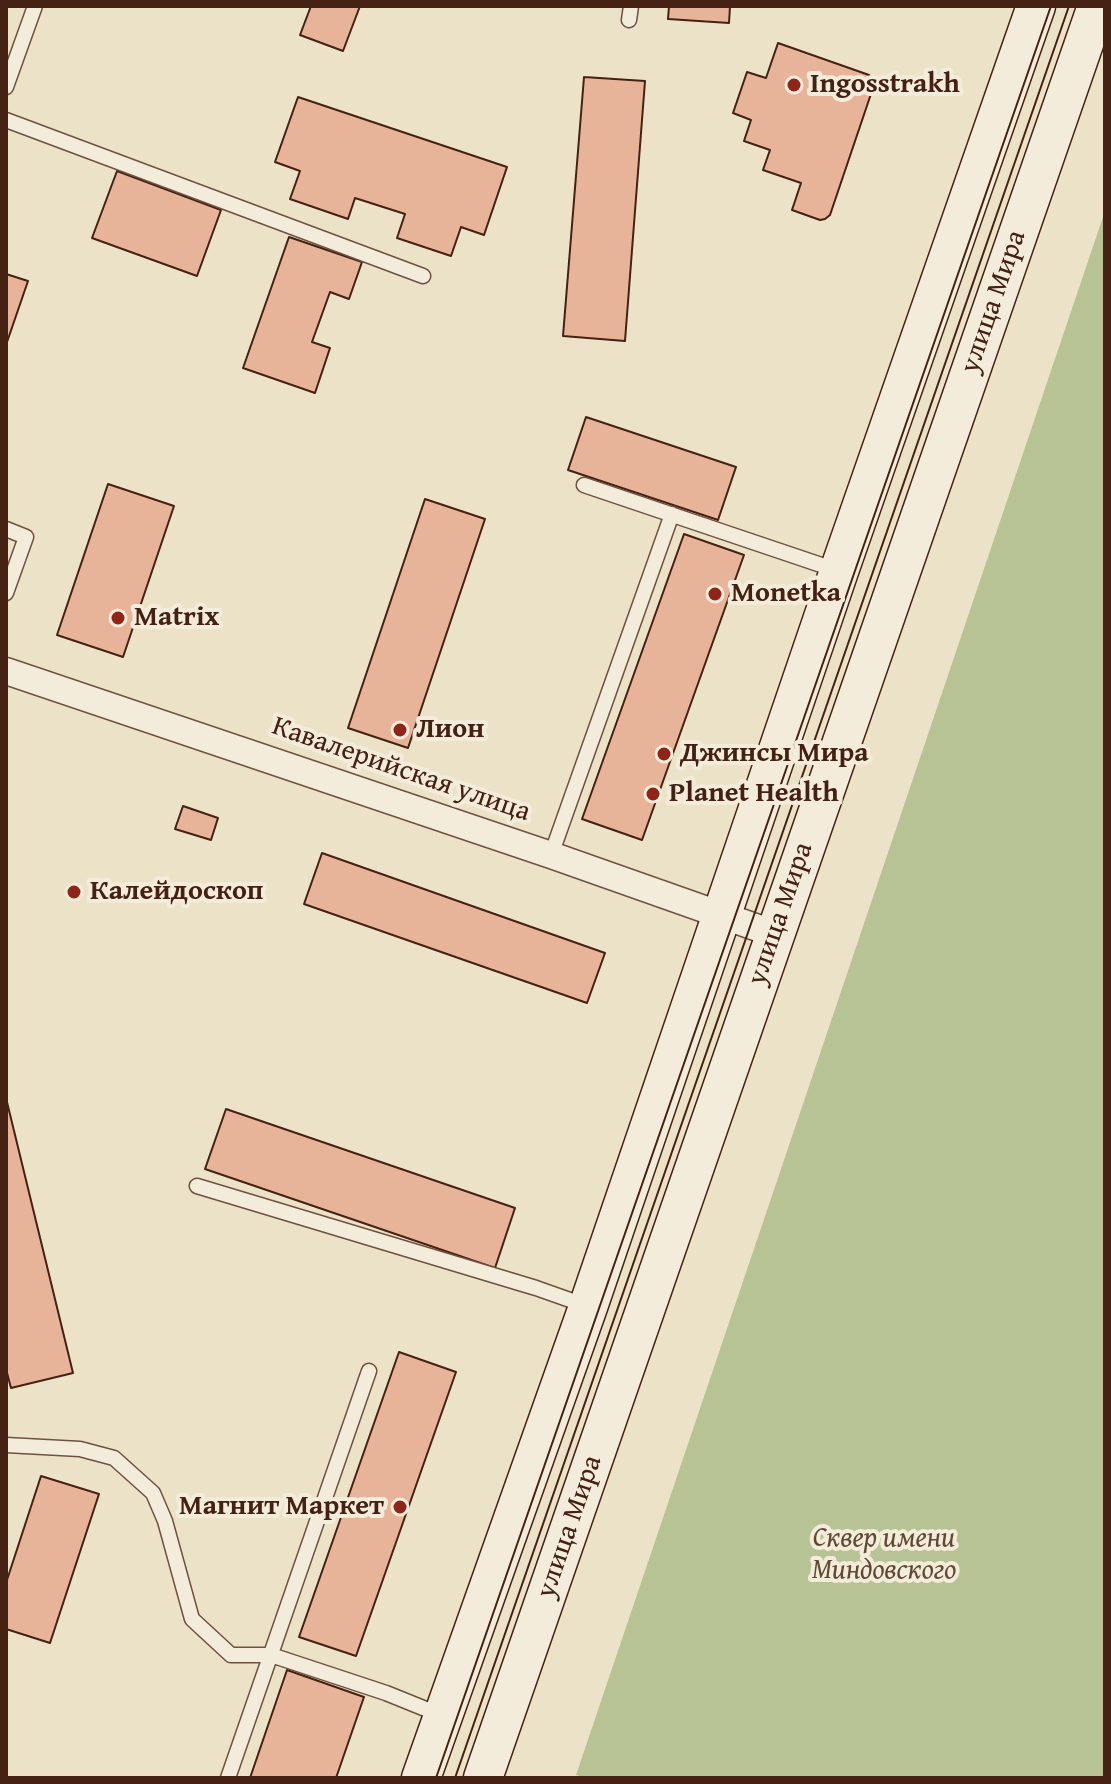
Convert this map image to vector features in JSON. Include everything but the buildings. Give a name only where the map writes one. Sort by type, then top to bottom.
[{"type":"main road","name":"улица Мира","points":[[421,1778],[588,1307],[720,915],[1036,6]]},
{"type":"main road","name":"улица Мира","points":[[483,1778],[1097,6]]},
{"type":"street","name":"Кавалерийская улица","points":[[6,671],[775,934]]},
{"type":"lane","points":[[6,87],[35,6]]},
{"type":"lane","points":[[6,120],[423,276]]},
{"type":"lane","points":[[584,485],[839,571]]},
{"type":"lane","points":[[551,855],[672,514]]},
{"type":"lane","points":[[6,529],[26,537],[6,593]]},
{"type":"lane","points":[[197,1186],[536,1288],[588,1307]]},
{"type":"lane","points":[[228,1778],[369,1371]]},
{"type":"lane","points":[[6,1445],[80,1449],[114,1458],[153,1493],[165,1521],[192,1619],[231,1655],[271,1655],[386,1693],[443,1717]]},
{"type":"green space","name":"Сквер имени Миндовского","points":[[1105,211],[1105,1778],[586,1778],[576,1775]]},
{"type":"tram line","points":[[436,1778],[1051,6]]},
{"type":"tram line","points":[[455,1778],[1069,6]]},
{"type":"place","name":"Ingosstrakh","points":[[794,85]]},
{"type":"place","name":"Monetka","points":[[715,594]]},
{"type":"place","name":"Matrix","points":[[118,618]]},
{"type":"place","name":"Лион","points":[[400,730]]},
{"type":"place","name":"Джинсы Мира","points":[[664,754]]},
{"type":"place","name":"Planet Health","points":[[653,794]]},
{"type":"place","name":"Калейдоскоп","points":[[74,892]]},
{"type":"place","name":"Магнит Маркет","points":[[400,1507]]}]
